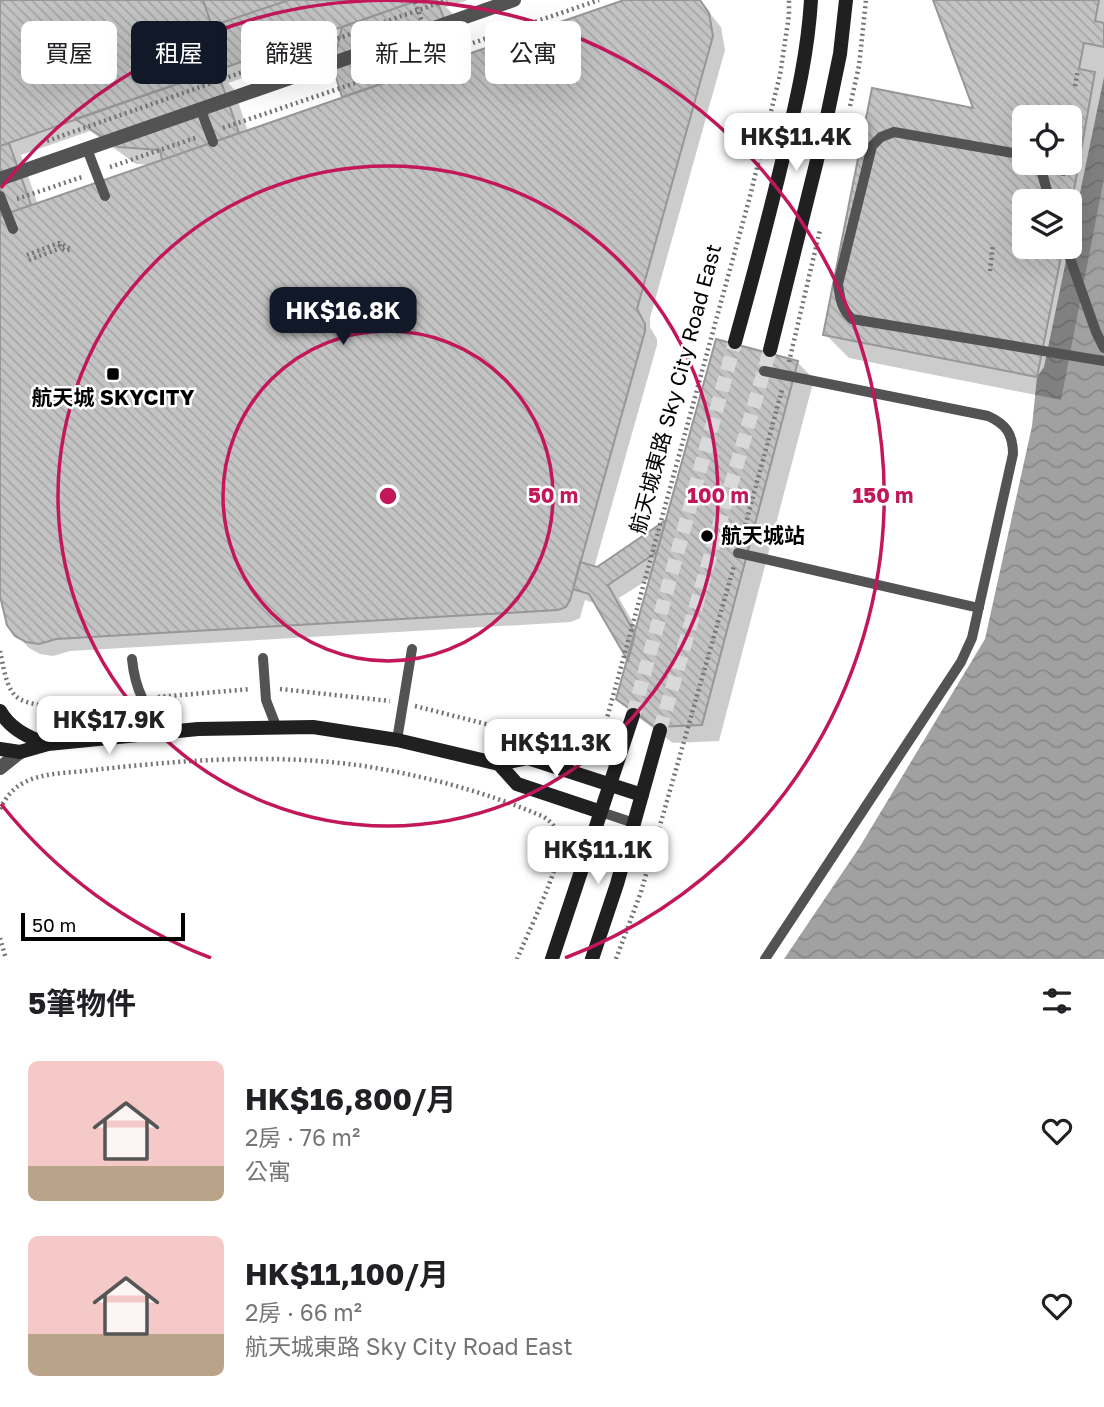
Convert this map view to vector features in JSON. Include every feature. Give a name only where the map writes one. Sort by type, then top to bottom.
[{"type":"street","points":[[0,179],[514,0]]},
{"type":"street","points":[[736,342],[769,220],[801,81],[811,0]]},
{"type":"street","points":[[769,350],[823,136],[840,54],[846,0]]},
{"type":"street","points":[[0,711],[10,725],[22,734],[48,744]]},
{"type":"street","points":[[552,959],[633,715]]},
{"type":"street","points":[[0,768],[20,752],[48,744],[235,727],[313,727],[397,740],[499,764],[528,758],[642,795]]},
{"type":"street","points":[[593,959],[660,730]]},
{"type":"street","points":[[0,749],[20,752]]},
{"type":"street","points":[[499,764],[517,784],[601,812]]},
{"type":"lane","points":[[200,108],[211,138]]},
{"type":"lane","points":[[1012,153],[894,132],[881,137],[872,146],[838,284],[845,312],[852,319],[1104,361]]},
{"type":"lane","points":[[87,149],[105,196]]},
{"type":"lane","points":[[1,200],[13,229]]},
{"type":"lane","points":[[1071,259],[1104,348]]},
{"type":"lane","points":[[764,370],[988,416],[1000,421],[1009,430],[1013,442],[1013,454],[972,638],[961,662],[765,959]]},
{"type":"lane","points":[[738,553],[979,608]]},
{"type":"lane","points":[[397,740],[412,649]]},
{"type":"lane","points":[[263,658],[264,688],[269,712],[276,726]]},
{"type":"lane","points":[[132,659],[136,686],[141,698],[151,716],[166,732]]},
{"type":"lane","points":[[601,812],[634,823]]},
{"type":"path","points":[[40,144],[447,0]]},
{"type":"path","points":[[1,200],[211,138],[600,0]]},
{"type":"path","name":"航天城東路 Sky City Road East","points":[[557,747],[579,752],[591,748],[601,735],[607,718],[747,208],[780,75],[789,0]]},
{"type":"path","points":[[847,118],[859,66],[866,0]]},
{"type":"path","points":[[415,2],[422,21]]},
{"type":"path","points":[[1075,86],[1078,70]]},
{"type":"path","points":[[616,959],[640,892],[685,744],[786,375],[822,223]]},
{"type":"path","points":[[990,271],[993,244]]},
{"type":"path","points":[[27,257],[60,246]]},
{"type":"path","points":[[0,651],[11,691],[24,702],[33,705],[264,688],[315,691],[404,703],[474,720],[545,743]]},
{"type":"path","points":[[0,809],[7,796],[27,780],[124,766],[226,760],[319,761],[412,776],[498,799],[544,817],[551,822],[559,836],[559,855],[517,959]]},
{"type":"path","points":[[0,938],[6,959]]},
{"type":"water","points":[[1104,77],[1104,959],[784,959],[859,848],[985,639],[1032,426],[1037,377],[1044,367],[1066,259],[1082,259],[1081,189]]},
{"type":"building","points":[[0,0],[203,0],[210,21],[131,21],[131,84],[178,84],[0,146]]},
{"type":"building","points":[[203,0],[289,0],[227,21],[210,21]]},
{"type":"building","points":[[289,0],[419,0],[359,21],[351,21],[351,24],[337,29],[337,21],[241,21],[241,62],[227,67],[227,21]]},
{"type":"building","points":[[419,0],[437,0],[445,21],[359,21]]},
{"type":"building","points":[[624,0],[700,0],[709,13],[713,36],[637,309],[645,324],[645,331],[566,607],[558,610],[56,639],[39,644],[26,642],[15,636],[7,625],[0,596],[0,216],[381,84],[471,84],[471,53],[485,48],[485,84],[581,84],[581,21],[563,21]]},
{"type":"building","points":[[933,0],[1099,0],[1095,21],[1104,23],[1104,47],[1084,43],[1079,69],[1095,72],[1082,145],[1082,105],[1012,105],[1012,175],[1077,175],[1074,189],[1012,189],[1012,259],[1061,259],[1037,377],[823,335],[872,88],[973,108]]},
{"type":"building","points":[[351,24],[351,84],[381,84],[342,97],[337,80],[337,49],[342,27]]},
{"type":"building","points":[[176,84],[222,84],[239,133],[162,160],[160,150],[118,147],[75,119]]},
{"type":"building","points":[[9,143],[31,205],[0,216],[0,146]]},
{"type":"building","name":"航天城站","points":[[716,339],[798,361],[702,725],[655,727],[616,699]]},
{"type":"building","points":[[666,520],[657,552],[608,585],[635,634],[628,661],[589,594],[573,589],[580,562],[597,567]]},
{"type":"tunnel","points":[[633,715],[735,342]]},
{"type":"tunnel","points":[[660,730],[770,350]]},
{"type":"place","name":"航天城 SKYCITY","points":[[113,374]]},
{"type":"place","name":"航天城站","points":[[707,536]]}]
